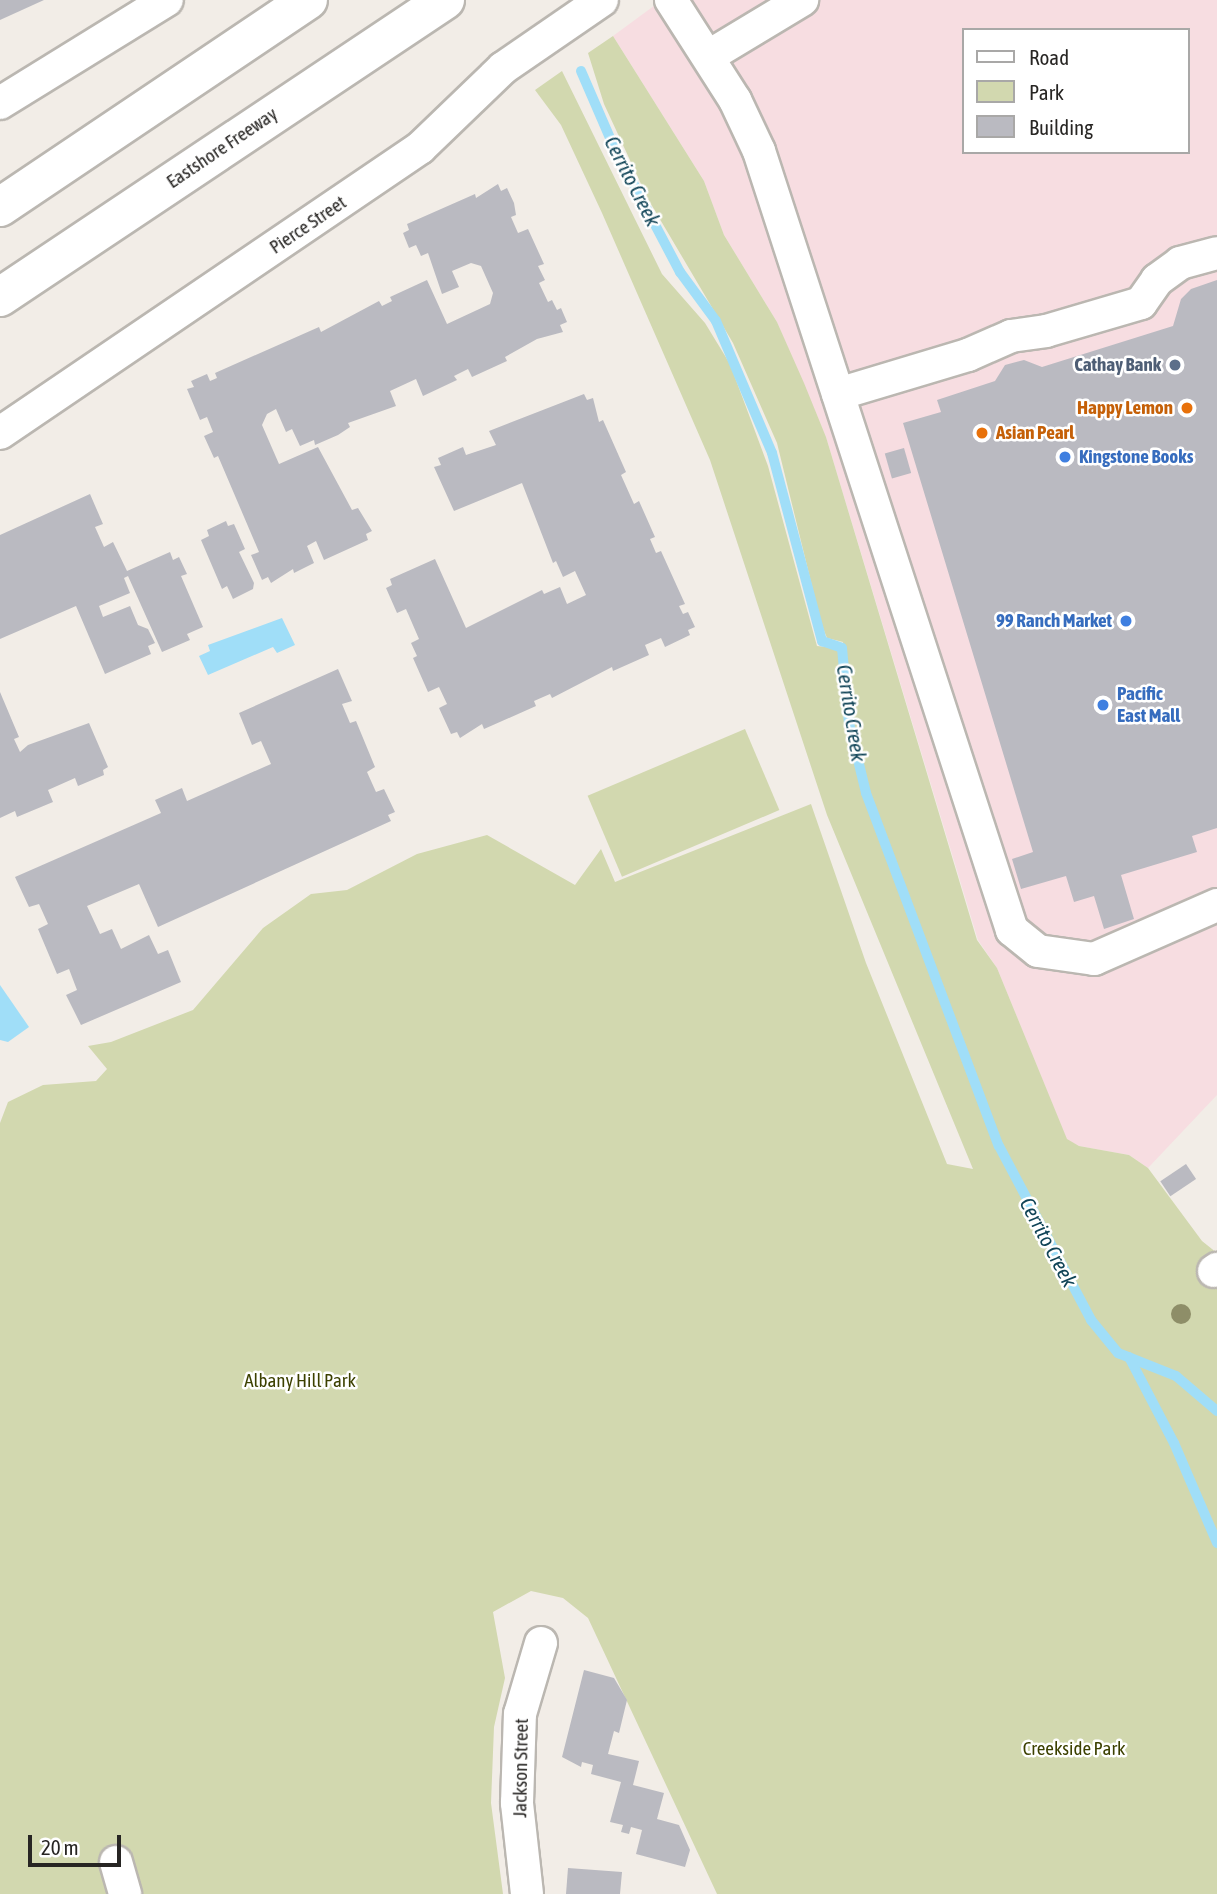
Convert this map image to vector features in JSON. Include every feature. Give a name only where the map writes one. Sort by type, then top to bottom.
[{"type":"highway","points":[[0,207],[308,0]]},
{"type":"highway","name":"Eastshore Freeway","points":[[0,297],[445,0]]},
{"type":"street","points":[[0,103],[167,0]]},
{"type":"street","name":"Pierce Street","points":[[0,433],[420,148],[503,68],[602,0]]},
{"type":"street","points":[[671,0],[709,56],[759,151],[1012,930],[1038,951],[1094,960],[1217,905]]},
{"type":"street","points":[[709,56],[802,0]]},
{"type":"street","points":[[838,394],[968,355],[1010,336],[1046,331],[1141,303],[1157,280],[1180,263],[1217,253]]},
{"type":"street","name":"Jackson Street","points":[[527,1894],[517,1803],[520,1714],[541,1643]]},
{"type":"street","points":[[116,1862],[125,1894]]},
{"type":"shaded area","name":"Pacific East Mall","points":[[662,0],[1217,0],[1217,1095],[1148,1168],[1129,1155],[1079,1146],[1067,1140],[997,968],[978,940],[826,437],[777,322],[724,235],[704,181],[613,36]]},
{"type":"green space","name":"Albany Hill Park","points":[[613,36],[704,181],[724,235],[777,322],[804,383],[826,437],[977,940],[997,968],[1067,1139],[1079,1146],[1129,1155],[1148,1168],[1202,1241],[1217,1253],[1217,1894],[717,1894],[588,1618],[563,1598],[531,1591],[493,1612],[505,1678],[494,1727],[491,1803],[503,1894],[0,1894],[0,1123],[8,1102],[43,1085],[96,1081],[107,1069],[88,1046],[111,1042],[193,1010],[263,928],[311,894],[347,890],[417,854],[487,835],[575,885],[601,849],[615,882],[811,804],[866,963],[947,1164],[973,1169],[827,815],[710,460],[561,125],[535,90],[562,71],[662,274],[705,323],[730,364],[768,466],[817,646],[844,649],[843,642],[827,638],[821,623],[777,443],[733,343],[648,199],[604,104],[588,53]]},
{"type":"green space","points":[[745,729],[779,810],[622,877],[588,796]]},
{"type":"water","points":[[282,618],[295,645],[277,653],[273,647],[208,675],[199,656],[210,651],[208,645]]},
{"type":"water","points":[[0,985],[29,1027],[8,1042],[0,1040]]},
{"type":"building","points":[[0,0],[44,0],[0,20]]},
{"type":"building","points":[[498,184],[501,191],[507,188],[514,203],[516,215],[511,217],[518,233],[528,229],[544,264],[538,266],[545,280],[539,283],[548,302],[552,300],[557,310],[561,308],[567,322],[560,325],[563,332],[537,339],[505,357],[507,361],[472,377],[468,369],[454,376],[457,380],[423,396],[416,379],[390,391],[396,406],[348,423],[350,427],[338,435],[315,445],[314,440],[300,446],[292,429],[286,432],[276,409],[267,414],[262,425],[279,464],[318,447],[352,510],[358,508],[372,531],[366,534],[368,540],[324,560],[316,541],[307,546],[314,563],[294,573],[293,569],[271,583],[268,577],[262,580],[251,555],[259,552],[218,456],[214,458],[204,436],[213,432],[207,417],[200,420],[187,389],[194,387],[191,381],[207,374],[210,381],[217,378],[215,373],[319,327],[321,332],[379,301],[382,306],[392,301],[390,297],[427,280],[447,324],[490,304],[493,293],[481,266],[471,263],[452,271],[459,287],[442,294],[428,253],[421,256],[416,245],[409,248],[403,233],[409,230],[407,224],[475,194],[476,198]]},
{"type":"building","name":"Pacific East Mall","points":[[1217,280],[1217,828],[1192,836],[1197,852],[1121,875],[1134,919],[1104,929],[1094,896],[1074,902],[1066,876],[1021,889],[1012,859],[1033,852],[903,423],[941,412],[937,400],[995,381],[1005,365],[1024,360],[1042,367],[1173,326],[1181,299],[1191,289]]},
{"type":"building","points":[[584,394],[587,400],[593,398],[599,422],[603,420],[626,472],[621,475],[634,504],[639,501],[655,537],[650,539],[656,553],[661,551],[685,604],[679,606],[683,614],[688,612],[695,627],[688,630],[690,635],[665,647],[661,638],[645,645],[649,655],[613,671],[612,667],[552,698],[550,694],[534,701],[536,706],[484,729],[482,724],[460,738],[457,732],[451,734],[439,708],[447,704],[439,687],[428,692],[413,658],[417,656],[411,643],[419,639],[406,609],[397,613],[386,588],[392,585],[390,579],[435,559],[466,628],[542,590],[544,594],[560,587],[567,604],[586,595],[575,571],[563,577],[556,561],[553,563],[522,483],[454,511],[434,467],[441,465],[438,458],[463,447],[466,455],[496,445],[489,431]]},
{"type":"building","points":[[904,448],[911,473],[892,479],[885,454]]},
{"type":"building","points":[[90,494],[103,524],[95,527],[104,547],[113,542],[127,571],[170,552],[173,560],[179,557],[187,574],[181,576],[203,627],[187,634],[190,640],[162,652],[128,576],[124,578],[130,593],[99,606],[103,617],[130,606],[138,625],[148,629],[155,643],[148,646],[151,654],[105,674],[76,606],[0,639],[0,535]]},
{"type":"building","points":[[226,521],[228,526],[234,524],[245,549],[239,552],[254,583],[253,589],[233,599],[227,586],[222,589],[201,540],[209,536],[207,530]]},
{"type":"building","points":[[338,669],[352,701],[342,704],[350,723],[356,721],[375,767],[367,772],[376,792],[384,789],[395,812],[388,815],[391,821],[158,927],[139,884],[87,906],[100,934],[112,929],[121,949],[149,935],[158,954],[168,950],[181,982],[81,1025],[66,995],[77,990],[69,969],[57,974],[38,929],[48,924],[39,904],[29,907],[15,877],[161,813],[155,800],[182,788],[187,801],[271,764],[261,741],[252,745],[239,713]]},
{"type":"building","points":[[0,692],[19,737],[14,739],[20,752],[28,745],[89,723],[108,767],[103,770],[104,775],[78,786],[75,778],[48,790],[53,802],[17,817],[15,811],[0,818]]},
{"type":"building","points":[[1186,1164],[1196,1179],[1170,1196],[1160,1181]]},
{"type":"building","points":[[584,1670],[614,1678],[627,1700],[619,1733],[614,1731],[608,1754],[639,1761],[633,1785],[664,1793],[657,1819],[679,1825],[690,1850],[685,1867],[636,1854],[642,1830],[631,1827],[629,1834],[621,1832],[623,1825],[610,1822],[621,1782],[591,1774],[593,1765],[582,1762],[581,1767],[562,1757]]},
{"type":"building","points":[[568,1868],[622,1872],[620,1894],[566,1894]]},
{"type":"waterway","name":"Cerrito Creek","points":[[581,71],[613,145],[680,272],[716,321],[772,453],[822,641],[842,648],[849,723],[866,793],[999,1146],[1091,1320],[1118,1353],[1176,1376],[1217,1411]]},
{"type":"waterway","name":"Cerrito Creek","points":[[1129,1357],[1174,1443],[1217,1543]]},
{"type":"place","name":"Cathay Bank","points":[[1175,365]]},
{"type":"place","name":"Happy Lemon","points":[[1187,408]]},
{"type":"place","name":"Asian Pearl","points":[[982,433]]},
{"type":"place","name":"Kingstone Books","points":[[1065,457]]},
{"type":"place","name":"99 Ranch Market","points":[[1126,621]]},
{"type":"place","name":"Pacific East Mall","points":[[1103,705]]},
{"type":"park label","name":"Creekside Park","points":[[1074,1749]]}]
